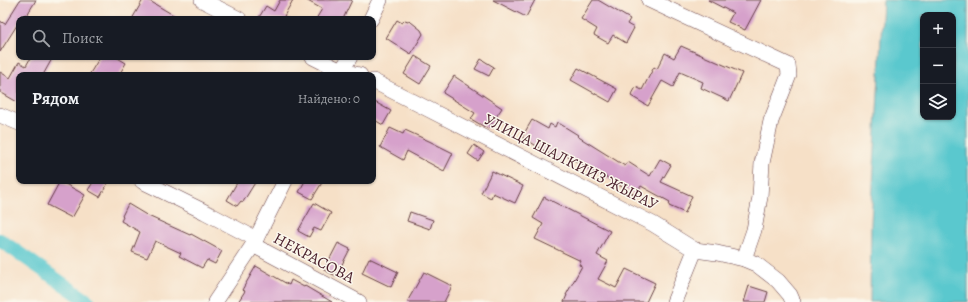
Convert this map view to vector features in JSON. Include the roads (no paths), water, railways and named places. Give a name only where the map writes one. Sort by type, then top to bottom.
[{"type":"street","points":[[202,0],[234,16]]},
{"type":"street","points":[[372,16],[380,0]]},
{"type":"street","points":[[649,0],[788,65],[789,75],[771,121],[762,163],[760,197],[750,261],[778,281],[790,295],[793,302]]},
{"type":"street","points":[[319,60],[338,72]]},
{"type":"street","points":[[341,72],[348,60]]},
{"type":"street","name":"УЛИЦА ШАЛКИИЗ ЖЫРАУ","points":[[376,83],[652,224],[695,250],[717,253],[750,261]]},
{"type":"street","points":[[0,115],[16,122]]},
{"type":"street","name":"НЕКРАСОВА","points":[[148,184],[205,212],[359,302]]},
{"type":"street","points":[[216,302],[254,242],[283,184]]},
{"type":"street","points":[[674,302],[695,250]]},
{"type":"water","points":[[883,0],[968,0],[968,302],[870,302],[871,223]]},
{"type":"waterway","points":[[0,240],[89,302]]}]
